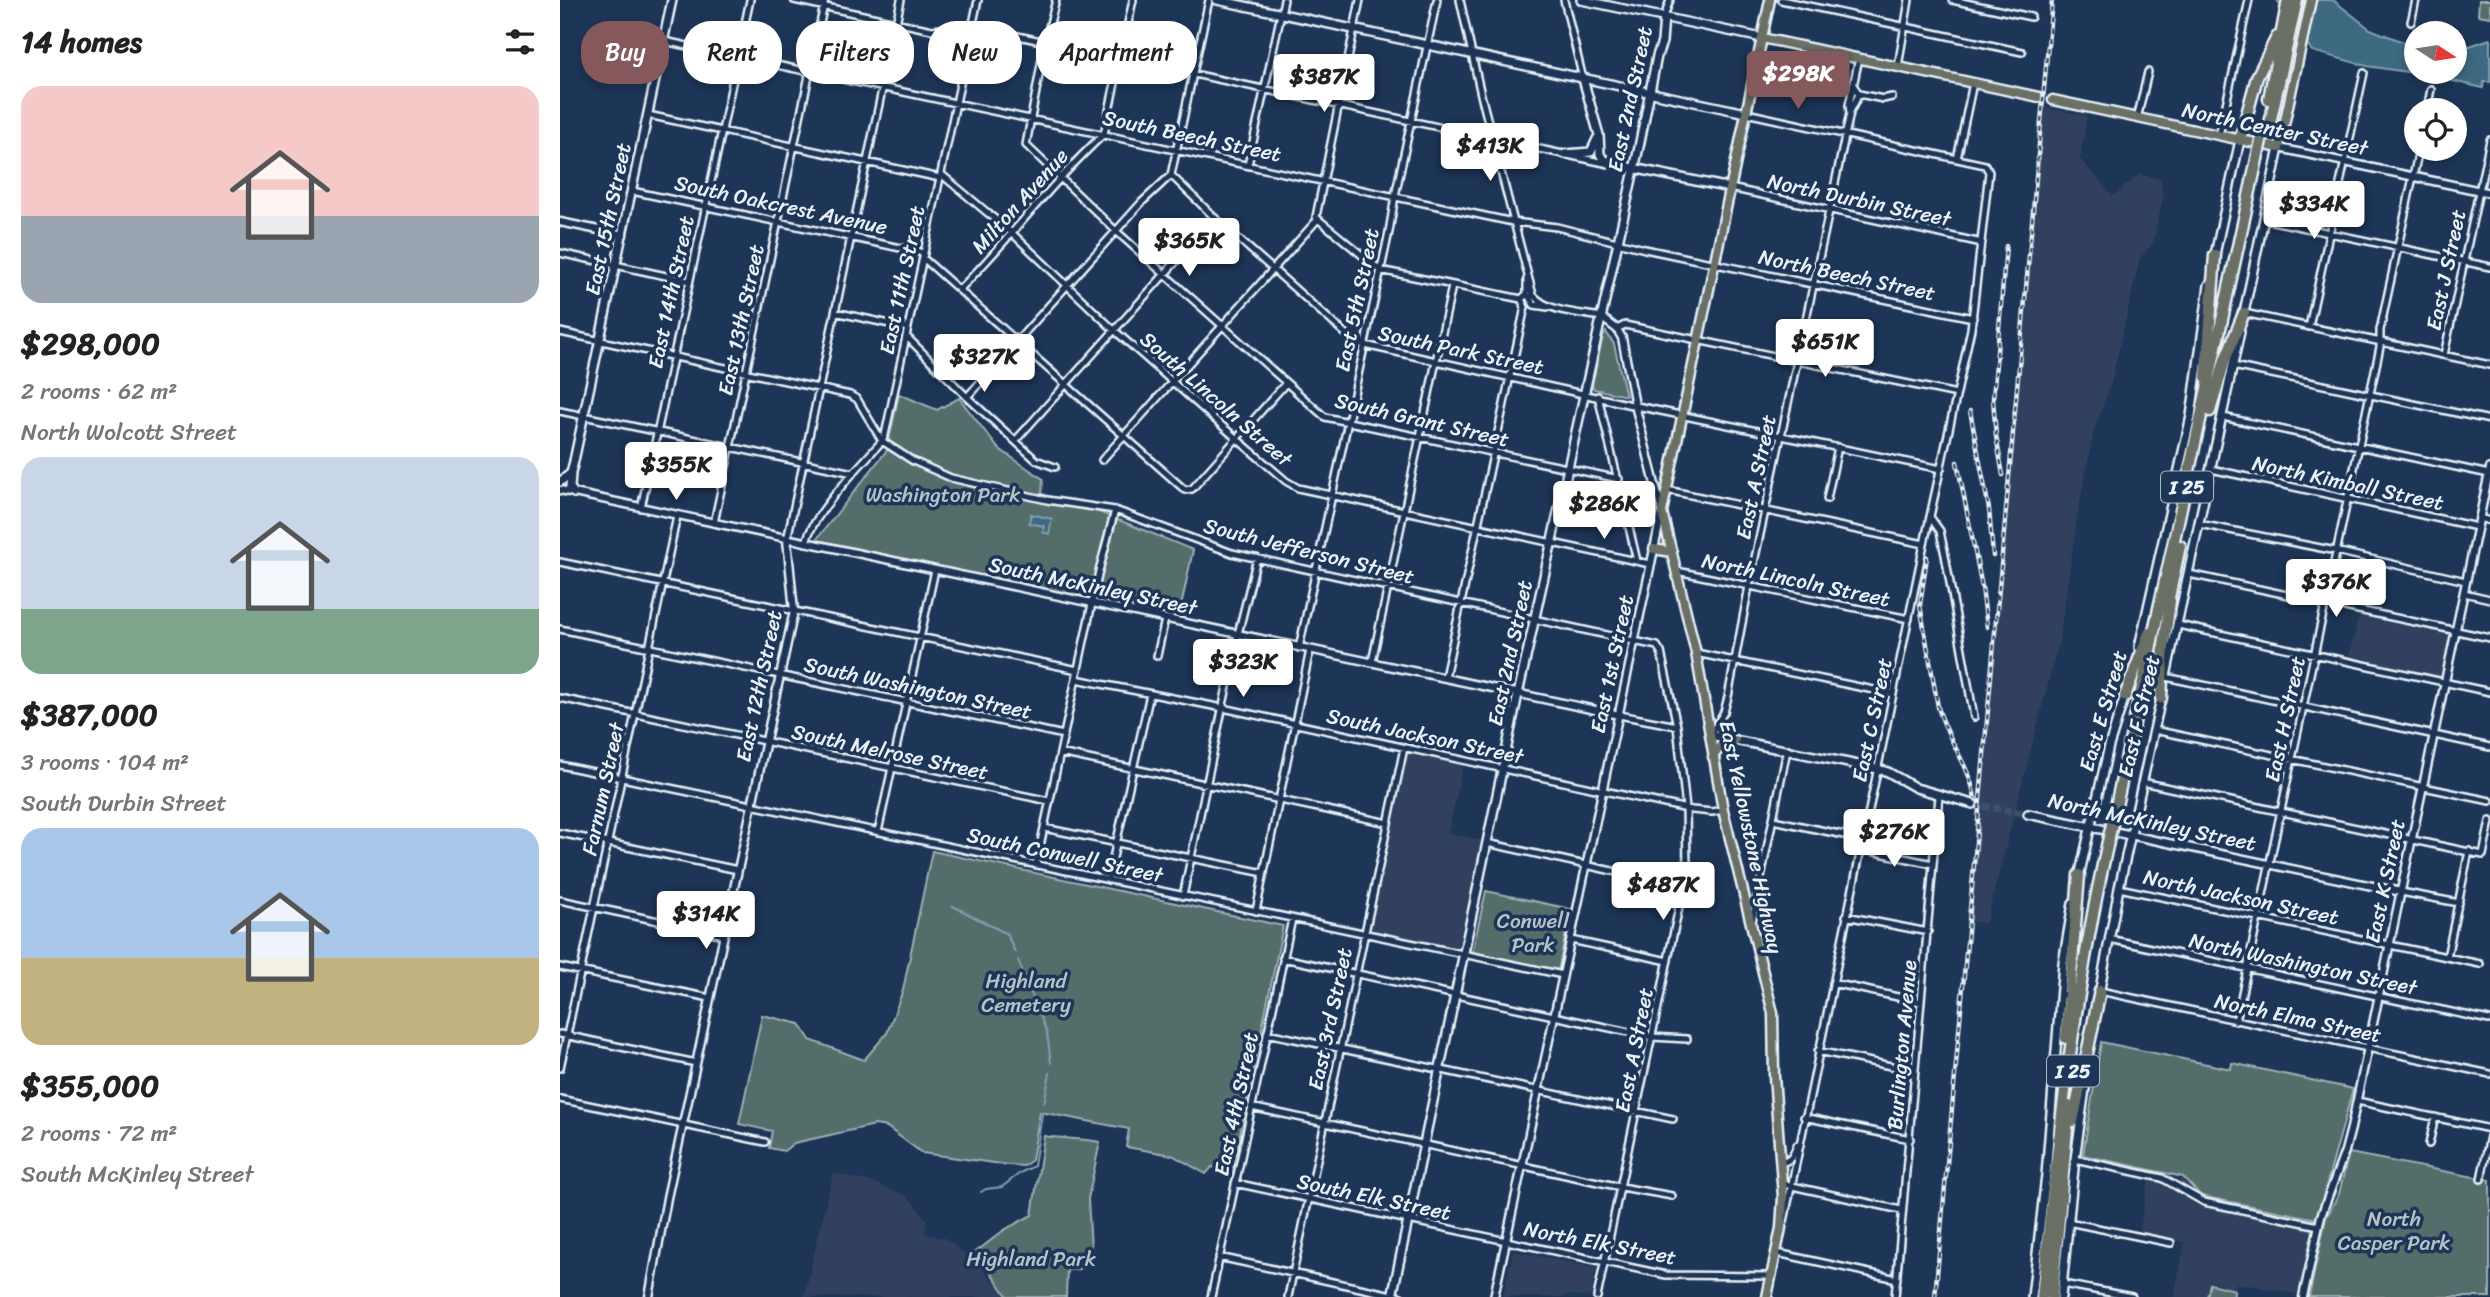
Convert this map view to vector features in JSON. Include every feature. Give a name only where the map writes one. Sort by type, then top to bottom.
[{"type":"highway","name":"I 25","points":[[2267,127],[2288,0]]},
{"type":"highway","name":"I 25","points":[[2040,1297],[2080,977],[2297,0]]},
{"type":"highway","points":[[2240,140],[2257,77],[2283,24]]},
{"type":"highway","points":[[2207,411],[2215,255]]},
{"type":"highway","points":[[2207,411],[2244,313]]},
{"type":"highway","points":[[2125,696],[2170,576]]},
{"type":"highway","points":[[2161,698],[2170,576]]},
{"type":"highway","name":"I 25","points":[[2052,1297],[2062,1177],[2080,1020],[2110,847]]},
{"type":"highway","points":[[2063,1098],[2079,875]]},
{"type":"highway","points":[[2062,1177],[2100,991]]},
{"type":"main road","name":"East 15th Street","points":[[668,21],[672,0]]},
{"type":"main road","points":[[1217,0],[1746,113]]},
{"type":"main road","points":[[1581,0],[2039,97]]},
{"type":"main road","name":"East 1st Street","points":[[1662,512],[1770,0]]},
{"type":"main road","points":[[2279,148],[2311,0]]},
{"type":"main road","name":"East 2nd Street","points":[[1392,1296],[1518,694],[1663,37],[1664,17]]},
{"type":"main road","points":[[1583,79],[1599,135],[1601,156],[1633,169],[1730,188]]},
{"type":"main road","name":"East 15th Street","points":[[570,473],[655,84]]},
{"type":"main road","name":"North Center Street","points":[[2053,100],[2279,148]]},
{"type":"main road","points":[[1564,154],[1591,152],[1599,135]]},
{"type":"main road","name":"East E Street","points":[[2032,1297],[2046,1175],[2063,962],[2079,875],[2109,746],[2148,617],[2190,416],[2203,320],[2240,140]]},
{"type":"main road","name":"East F Street","points":[[2061,1297],[2075,1160],[2109,939],[2279,148]]},
{"type":"main road","points":[[560,482],[570,473]]},
{"type":"main road","points":[[570,473],[570,488],[574,494]]},
{"type":"main road","name":"East Yellowstone Highway","points":[[1662,512],[1696,653],[1723,810],[1773,1013],[1774,1076],[1782,1162],[1788,1185],[1767,1297]]},
{"type":"main road","points":[[1654,549],[1672,552]]},
{"type":"main road","points":[[1710,735],[1878,769],[1916,788],[1973,804]]},
{"type":"main road","points":[[1713,757],[1722,744],[1735,740]]},
{"type":"main road","name":"North McKinley Street","points":[[2028,814],[2130,835]]},
{"type":"street","name":"East 14th Street","points":[[746,21],[750,0]]},
{"type":"street","points":[[794,0],[824,3],[893,21]]},
{"type":"street","name":"East 12th Street","points":[[897,21],[901,0]]},
{"type":"street","name":"East 11th Street","points":[[973,21],[978,0]]},
{"type":"street","points":[[1051,21],[1056,0]]},
{"type":"street","points":[[1128,21],[1133,0]]},
{"type":"street","points":[[1197,59],[1209,0]]},
{"type":"street","points":[[1248,165],[1284,0]]},
{"type":"street","points":[[1102,460],[1318,219],[1360,0]]},
{"type":"street","name":"East 5th Street","points":[[1299,648],[1437,0]]},
{"type":"street","points":[[1460,0],[1527,274],[1536,299],[1551,307]]},
{"type":"street","points":[[1564,0],[1583,79]]},
{"type":"street","points":[[1664,17],[1670,0]]},
{"type":"street","points":[[1781,0],[2022,52]]},
{"type":"street","points":[[1898,67],[1909,0]]},
{"type":"street","points":[[1952,0],[1978,3],[2031,17]]},
{"type":"street","points":[[2219,136],[2249,0]]},
{"type":"street","points":[[2411,21],[2416,0]]},
{"type":"street","name":"East 13th Street","points":[[820,21],[824,3]]},
{"type":"street","name":"East A Street","points":[[1710,735],[1724,712],[1850,113],[1849,105],[1859,58]]},
{"type":"street","points":[[2137,119],[2148,72]]},
{"type":"street","points":[[2309,327],[2364,73]]},
{"type":"street","points":[[1197,75],[1618,165]]},
{"type":"street","points":[[1746,113],[1957,159],[1973,83]]},
{"type":"street","name":"East 14th Street","points":[[641,508],[732,84]]},
{"type":"street","name":"East 13th Street","points":[[714,523],[806,84]]},
{"type":"street","name":"South Beech Street","points":[[870,84],[1513,222],[1557,227],[1617,243],[1714,263]]},
{"type":"street","name":"East 12th Street","points":[[649,1297],[667,1198],[794,611],[787,540],[885,84]]},
{"type":"street","name":"East 11th Street","points":[[806,543],[808,535],[825,510],[882,441],[961,84]]},
{"type":"street","points":[[1031,118],[1037,84]]},
{"type":"street","points":[[1104,134],[1114,84]]},
{"type":"street","points":[[967,397],[1116,231],[1171,175],[1192,84]]},
{"type":"street","points":[[1853,85],[1859,94],[1883,99],[1892,97]]},
{"type":"street","points":[[2429,98],[2431,89]]},
{"type":"street","points":[[1850,113],[1859,94]]},
{"type":"street","name":"South Lincoln Street","points":[[648,116],[940,176],[1013,234],[1114,330],[1237,439],[1298,488],[1650,564]]},
{"type":"street","name":"South Grant Street","points":[[1031,118],[1026,145],[1116,231],[1325,417],[1619,479]]},
{"type":"street","name":"Milton Avenue","points":[[959,290],[1104,134]]},
{"type":"street","name":"East J Street","points":[[2444,355],[2490,140]]},
{"type":"street","name":"North Center Street","points":[[2279,148],[2490,193]]},
{"type":"street","name":"East C Street","points":[[1788,1185],[1801,1135],[1973,318],[1988,168],[1957,159]]},
{"type":"street","name":"East H Street","points":[[2236,1021],[2359,447],[2380,330],[2416,161]]},
{"type":"street","name":"South Park Street","points":[[1171,175],[1271,269],[1353,341],[1363,346],[1941,469]]},
{"type":"street","name":"North Durbin Street","points":[[1730,188],[1982,243]]},
{"type":"street","name":"South Oakcrest Avenue","points":[[632,191],[851,237],[923,255]]},
{"type":"street","points":[[1016,440],[1215,218]]},
{"type":"street","points":[[1318,219],[1380,270],[1521,299]]},
{"type":"street","points":[[2263,219],[2490,267]]},
{"type":"street","points":[[560,222],[622,235]]},
{"type":"street","points":[[560,253],[690,281]]},
{"type":"street","points":[[923,255],[1122,436],[1187,491],[1286,383]]},
{"type":"street","name":"North Beech Street","points":[[1714,263],[1973,318]]},
{"type":"street","points":[[1527,274],[1527,294],[1534,306]]},
{"type":"street","points":[[1372,662],[1452,286]]},
{"type":"street","points":[[1521,299],[1527,294]]},
{"type":"street","points":[[1446,677],[1525,307],[1521,299]]},
{"type":"street","points":[[1525,307],[1551,307],[1601,317],[1617,329],[1625,325],[1699,338],[1957,394]]},
{"type":"street","points":[[835,312],[908,328]]},
{"type":"street","points":[[2244,313],[2490,365]]},
{"type":"street","name":"East Yellowstone Highway","points":[[1617,329],[1622,338],[1635,405],[1662,512]]},
{"type":"street","points":[[560,332],[850,394],[857,400],[882,441]]},
{"type":"street","points":[[906,336],[1035,460],[1055,467]]},
{"type":"street","points":[[2233,366],[2490,420]]},
{"type":"street","points":[[1598,396],[1637,561]]},
{"type":"street","points":[[560,411],[853,473]]},
{"type":"street","points":[[2223,417],[2359,447],[2489,471]]},
{"type":"street","name":"South Jefferson Street","points":[[882,441],[913,461],[951,478],[1047,500],[1115,510],[1217,549],[1657,646]]},
{"type":"street","points":[[1827,499],[1838,447]]},
{"type":"street","name":"North Kimball Street","points":[[2211,469],[2477,527]]},
{"type":"street","name":"East K Street","points":[[2303,1297],[2319,1226],[2345,1152],[2357,1101],[2489,471]]},
{"type":"street","name":"South McKinley Street","points":[[560,490],[1619,715]]},
{"type":"street","points":[[1667,490],[1924,544]]},
{"type":"street","points":[[1036,865],[1115,510]]},
{"type":"street","name":"East 1st Street","points":[[1494,1297],[1662,512]]},
{"type":"street","name":"Farnum Street","points":[[560,1068],[563,1035],[580,971],[677,516]]},
{"type":"street","points":[[1930,517],[1940,531],[1943,543],[1975,717]]},
{"type":"street","points":[[2479,518],[2490,520]]},
{"type":"street","points":[[2199,524],[2336,551],[2466,581]]},
{"type":"street","points":[[768,536],[779,543],[789,562]]},
{"type":"street","points":[[1183,896],[1238,634],[1257,558]]},
{"type":"street","points":[[560,562],[1078,670]]},
{"type":"street","points":[[878,832],[934,570]]},
{"type":"street","name":"North Lincoln Street","points":[[1677,571],[1909,619]]},
{"type":"street","points":[[2189,574],[2490,638]]},
{"type":"street","points":[[2463,593],[2490,599]]},
{"type":"street","points":[[1157,656],[1165,619]]},
{"type":"street","points":[[2178,625],[2490,692]]},
{"type":"street","name":"South Washington Street","points":[[560,629],[1064,735]]},
{"type":"street","name":"East A Street","points":[[1597,1297],[1687,869],[1686,808],[1677,726],[1661,652],[1657,646]]},
{"type":"street","points":[[1256,911],[1310,650]]},
{"type":"street","points":[[1696,653],[1894,694]]},
{"type":"street","points":[[2165,677],[2490,747]]},
{"type":"street","name":"South Jackson Street","points":[[1076,679],[1604,789]]},
{"type":"street","points":[[1108,880],[1150,694]]},
{"type":"street","name":"South Melrose Street","points":[[560,698],[1049,801]]},
{"type":"street","points":[[1619,715],[1677,726]]},
{"type":"street","points":[[2154,730],[2490,801]]},
{"type":"street","name":"East 3rd Street","points":[[1288,1297],[1404,748]]},
{"type":"street","points":[[1752,924],[1787,750]]},
{"type":"street","points":[[1060,752],[1388,823]]},
{"type":"street","name":"South Conwell Street","points":[[560,765],[1563,975]]},
{"type":"street","points":[[2142,782],[2483,855],[2490,821]]},
{"type":"street","points":[[1604,789],[1686,808],[1712,812],[1723,810]]},
{"type":"street","name":"Burlington Avenue","points":[[1895,1297],[1901,1210],[1920,1035],[1938,796]]},
{"type":"street","points":[[1773,820],[1863,839]]},
{"type":"street","points":[[1044,828],[1264,873]]},
{"type":"street","points":[[560,833],[737,870]]},
{"type":"street","name":"North McKinley Street","points":[[2130,835],[2401,892]]},
{"type":"street","points":[[1488,843],[1684,887]]},
{"type":"street","points":[[1861,849],[1933,864]]},
{"type":"street","points":[[2447,957],[2469,851]]},
{"type":"street","name":"North Jackson Street","points":[[2119,888],[2480,964]]},
{"type":"street","points":[[2401,892],[2459,903]]},
{"type":"street","points":[[560,900],[723,934]]},
{"type":"street","points":[[1846,916],[1928,932]]},
{"type":"street","name":"East 4th Street","points":[[1211,1297],[1292,919]]},
{"type":"street","name":"North Washington Street","points":[[2109,939],[2490,1020]]},
{"type":"street","points":[[1571,940],[1668,961]]},
{"type":"street","points":[[1283,958],[1652,1037],[1688,1039]]},
{"type":"street","points":[[560,967],[710,998]]},
{"type":"street","points":[[1833,984],[1921,1002]]},
{"type":"street","name":"North Elma Street","points":[[2100,991],[2490,1074]]},
{"type":"street","points":[[1267,1034],[1673,1119]]},
{"type":"street","points":[[563,1035],[696,1063]]},
{"type":"street","points":[[1818,1051],[1915,1071]]},
{"type":"street","points":[[560,1099],[765,1143]]},
{"type":"street","points":[[2357,1101],[2490,1129]]},
{"type":"street","points":[[1251,1107],[1672,1196]]},
{"type":"street","points":[[1804,1117],[1910,1139]]},
{"type":"street","points":[[2429,1144],[2435,1117]]},
{"type":"street","name":"East C Street","points":[[1782,1162],[1792,1157],[1801,1135]]},
{"type":"street","points":[[2481,1178],[2490,1136]]},
{"type":"street","points":[[2075,1160],[2162,1178],[2204,1202],[2319,1226]]},
{"type":"street","name":"South Elk Street","points":[[1236,1184],[1507,1241]]},
{"type":"street","points":[[1788,1185],[1901,1210]]},
{"type":"street","points":[[2068,1223],[2171,1243]]},
{"type":"street","name":"North Elk Street","points":[[1507,1241],[1666,1275],[1771,1276]]},
{"type":"street","points":[[1777,1253],[1897,1279]]},
{"type":"street","points":[[1219,1257],[1401,1297]]},
{"type":"street","points":[[2063,1284],[2132,1297]]},
{"type":"shaded area","points":[[2277,0],[2333,0],[2370,29],[2404,42],[2404,72],[2367,66],[2312,51]]},
{"type":"shaded area","points":[[2490,39],[2490,82],[2484,82],[2483,88],[2466,84],[2468,84],[2468,47]]},
{"type":"shaded area","points":[[2041,107],[2087,116],[2080,159],[2113,196],[2140,174],[2161,179],[2163,197],[2153,243],[2140,258],[2111,383],[2094,430],[2078,512],[2059,641],[1986,923],[1967,921]]},
{"type":"shaded area","points":[[1031,514],[1052,519],[1049,534],[1043,532],[1044,526],[1029,523]]},
{"type":"shaded area","points":[[2359,615],[2451,635],[2442,677],[2349,657]]},
{"type":"shaded area","points":[[1408,753],[1463,765],[1448,833],[1484,841],[1461,950],[1370,930]]},
{"type":"shaded area","points":[[833,1173],[874,1183],[907,1196],[927,1220],[925,1234],[945,1238],[977,1264],[1008,1297],[804,1297]]},
{"type":"shaded area","points":[[2184,1177],[2201,1196],[2317,1219],[2301,1295],[2237,1283],[2235,1288],[2210,1283],[2206,1297],[2174,1297],[2185,1242],[2139,1232],[2149,1179],[2173,1186]]},
{"type":"shaded area","points":[[1513,1251],[1596,1268],[1590,1297],[1503,1297]]},
{"type":"green space","points":[[2479,0],[2490,0],[2490,17],[2478,15]]},
{"type":"green space","points":[[1606,332],[1614,344],[1626,396],[1594,389],[1592,385]]},
{"type":"green space","name":"Washington Park","points":[[899,394],[937,410],[959,398],[998,448],[1043,479],[1042,494],[1099,512],[1193,550],[1178,621],[816,540],[887,450]]},
{"type":"green space","name":"Highland Cemetery","points":[[932,851],[1283,926],[1232,1173],[1212,1167],[1206,1174],[1172,1155],[1126,1147],[1129,1129],[1040,1112],[1032,1160],[1024,1166],[922,1153],[887,1127],[875,1125],[794,1143],[784,1151],[769,1148],[772,1131],[739,1124],[762,1015],[800,1024],[810,1040],[864,1060],[887,1033],[903,990]]},
{"type":"green space","name":"Conwell Park","points":[[1486,891],[1571,909],[1558,971],[1472,953]]},
{"type":"green space","points":[[2101,1042],[2231,1069],[2232,1063],[2353,1089],[2317,1219],[2201,1196],[2183,1177],[2083,1155]]},
{"type":"green space","name":"Highland Park","points":[[1044,1136],[1100,1142],[1088,1199],[1091,1248],[1079,1269],[1067,1270],[1066,1297],[1008,1297],[984,1263],[972,1255],[1004,1230],[1032,1215]]},
{"type":"green space","name":"North Casper Park","points":[[2349,1153],[2490,1180],[2490,1297],[2309,1297],[2326,1218],[2339,1194]]},
{"type":"green space","points":[[2210,1284],[2235,1290],[2233,1297],[2207,1297]]},
{"type":"waterway","points":[[953,906],[1007,934],[1015,952]]},
{"type":"waterway","points":[[1018,960],[1047,1033],[1051,1063]]},
{"type":"waterway","points":[[1044,1103],[1050,1073]]},
{"type":"waterway","points":[[981,1192],[1002,1187],[1034,1166],[1042,1114]]},
{"type":"tunnel","points":[[1973,804],[2028,814]]},
{"type":"railway","points":[[1935,1297],[2052,0]]},
{"type":"railway","points":[[2003,475],[1993,399],[2006,246]]},
{"type":"railway","points":[[1970,411],[1989,509],[1993,556]]},
{"type":"railway","points":[[1957,462],[1982,587],[1987,627]]},
{"type":"railway","points":[[1927,557],[1920,605],[1938,707],[1968,775],[1975,799]]}]
